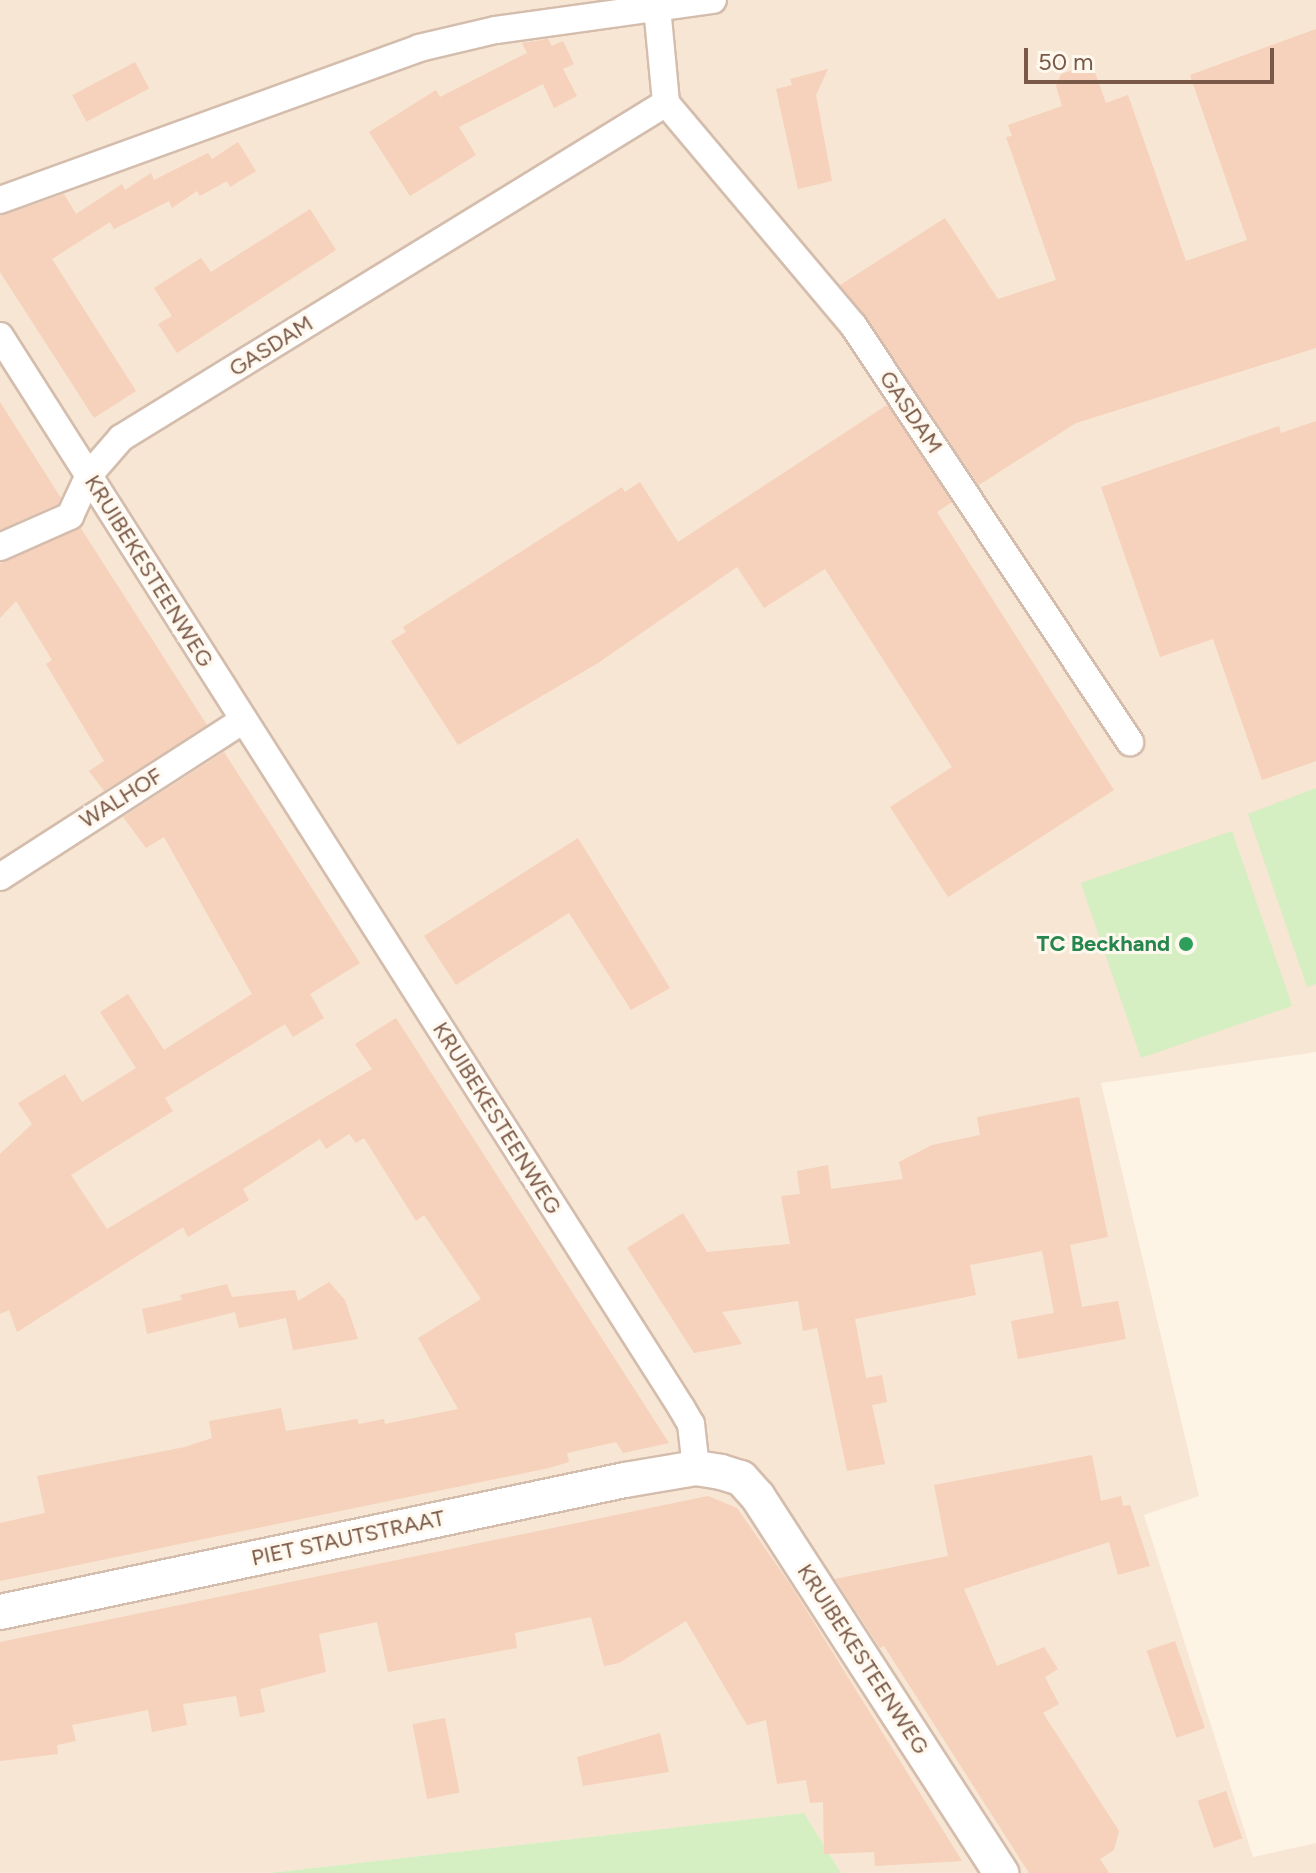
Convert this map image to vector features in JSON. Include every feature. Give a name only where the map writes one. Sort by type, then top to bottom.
[{"type":"street","points":[[0,200],[419,48],[496,30],[713,0]]},
{"type":"street","points":[[657,7],[666,103]]},
{"type":"street","name":"GASDAM","points":[[89,475],[121,438],[666,103],[853,325],[1130,742]]},
{"type":"street","name":"KRUIBEKESTEENWEG","points":[[0,336],[686,1415],[695,1441],[696,1468],[741,1478],[758,1497],[1001,1873]]},
{"type":"street","points":[[0,547],[70,516],[89,475]]},
{"type":"street","name":"WALHOF","points":[[0,877],[244,720]]},
{"type":"street","name":"PIET STAUTSTRAAT","points":[[0,1612],[696,1468]]},
{"type":"shaded area","points":[[0,0],[1316,0],[1316,1052],[1101,1083],[1199,1496],[1144,1515],[1253,1857],[1316,1843],[1316,1873],[841,1873],[804,1813],[269,1873],[0,1873]]},
{"type":"green space","points":[[1316,788],[1316,984],[1307,987],[1248,814]]},
{"type":"green space","name":"TC Beckhand","points":[[1232,831],[1292,1006],[1141,1058],[1081,883]]},
{"type":"green space","points":[[804,1813],[841,1873],[269,1873]]},
{"type":"building","points":[[1316,29],[1316,348],[1076,423],[979,485],[840,285],[945,218],[998,299],[1056,280],[1006,137],[1012,136],[1008,125],[1062,106],[1056,86],[1061,74],[1092,64],[1106,103],[1128,95],[1186,261],[1247,240],[1190,75]]},
{"type":"building","points":[[548,39],[552,46],[563,41],[574,64],[563,69],[577,96],[554,108],[543,84],[459,127],[476,155],[410,196],[369,132],[436,90],[440,97],[527,53],[522,43]]},
{"type":"building","points":[[135,62],[149,88],[86,122],[72,95]]},
{"type":"building","points":[[828,69],[816,95],[832,181],[798,189],[776,89],[792,85],[790,79]]},
{"type":"building","points":[[238,142],[256,171],[230,187],[227,181],[200,196],[197,191],[172,208],[169,201],[114,229],[110,222],[52,259],[136,391],[94,418],[0,272],[0,216],[64,194],[76,214],[122,184],[125,190],[151,173],[154,180],[208,153],[212,159]]},
{"type":"building","points":[[310,209],[336,250],[177,353],[158,324],[172,316],[154,288],[201,258],[211,272]]},
{"type":"building","points":[[0,402],[61,498],[58,504],[0,530]]},
{"type":"building","points":[[887,405],[952,502],[937,512],[1114,790],[948,897],[890,807],[952,767],[825,569],[764,608],[737,567],[598,663],[458,745],[391,641],[406,632],[403,627],[622,487],[625,492],[640,482],[678,542]]},
{"type":"building","points":[[1316,421],[1316,761],[1262,780],[1213,639],[1160,657],[1101,487],[1279,426],[1281,433]]},
{"type":"building","points":[[80,527],[207,725],[104,791],[89,771],[104,761],[46,664],[52,660],[16,601],[0,618],[0,563]]},
{"type":"building","points":[[224,752],[360,963],[310,994],[324,1018],[293,1037],[285,1024],[165,1098],[173,1111],[71,1175],[107,1229],[372,1069],[355,1044],[396,1018],[669,1443],[623,1453],[616,1442],[567,1453],[569,1462],[549,1468],[0,1581],[0,1523],[45,1513],[37,1476],[185,1447],[212,1438],[209,1421],[281,1408],[286,1431],[357,1419],[359,1424],[384,1419],[385,1424],[458,1409],[418,1338],[481,1299],[424,1215],[416,1221],[364,1138],[356,1143],[349,1134],[326,1149],[320,1139],[243,1189],[249,1200],[188,1237],[183,1227],[17,1332],[9,1310],[0,1314],[0,1154],[32,1124],[18,1103],[65,1074],[82,1102],[136,1068],[100,1012],[128,994],[164,1050],[252,994],[164,837],[146,848],[123,817]]},
{"type":"building","points":[[578,838],[670,988],[631,1010],[569,913],[456,985],[424,936]]},
{"type":"building","points":[[1079,1097],[1108,1237],[1070,1245],[1082,1307],[1118,1301],[1126,1339],[1018,1359],[1011,1321],[1054,1313],[1042,1251],[970,1265],[976,1295],[855,1319],[866,1378],[882,1375],[887,1402],[872,1405],[885,1464],[847,1471],[817,1328],[803,1331],[798,1301],[722,1312],[742,1344],[694,1353],[627,1248],[683,1213],[707,1252],[790,1244],[781,1196],[800,1194],[797,1171],[828,1165],[831,1189],[903,1179],[899,1162],[932,1145],[980,1135],[977,1117]]},
{"type":"building","points":[[329,1282],[345,1300],[358,1339],[293,1350],[286,1318],[239,1328],[235,1312],[147,1334],[142,1309],[182,1300],[180,1295],[227,1284],[232,1297],[295,1290],[298,1301]]},
{"type":"building","points":[[1092,1455],[1101,1501],[1121,1496],[1123,1506],[1130,1505],[1150,1566],[1118,1575],[1109,1542],[964,1589],[997,1666],[1044,1647],[1058,1669],[1045,1677],[1059,1704],[1043,1713],[1119,1831],[1114,1850],[1100,1859],[1109,1873],[1029,1873],[884,1646],[880,1648],[835,1579],[948,1556],[934,1485]]},
{"type":"building","points":[[708,1496],[737,1508],[792,1587],[962,1861],[875,1866],[874,1852],[824,1854],[823,1802],[810,1803],[806,1780],[777,1784],[766,1720],[747,1725],[686,1621],[619,1663],[604,1666],[591,1617],[515,1633],[517,1648],[388,1672],[377,1622],[319,1634],[326,1672],[260,1689],[265,1712],[240,1717],[236,1696],[183,1704],[187,1725],[152,1732],[148,1710],[72,1725],[76,1741],[57,1745],[58,1754],[0,1761],[0,1642]]},
{"type":"building","points":[[1175,1641],[1205,1728],[1177,1738],[1147,1651]]},
{"type":"building","points":[[445,1718],[460,1793],[427,1799],[413,1724]]},
{"type":"building","points":[[660,1733],[669,1772],[583,1786],[577,1757]]},
{"type":"building","points":[[1226,1791],[1242,1838],[1214,1848],[1198,1801]]},
{"type":"place","name":"TC Beckhand","points":[[1186,944]]}]
